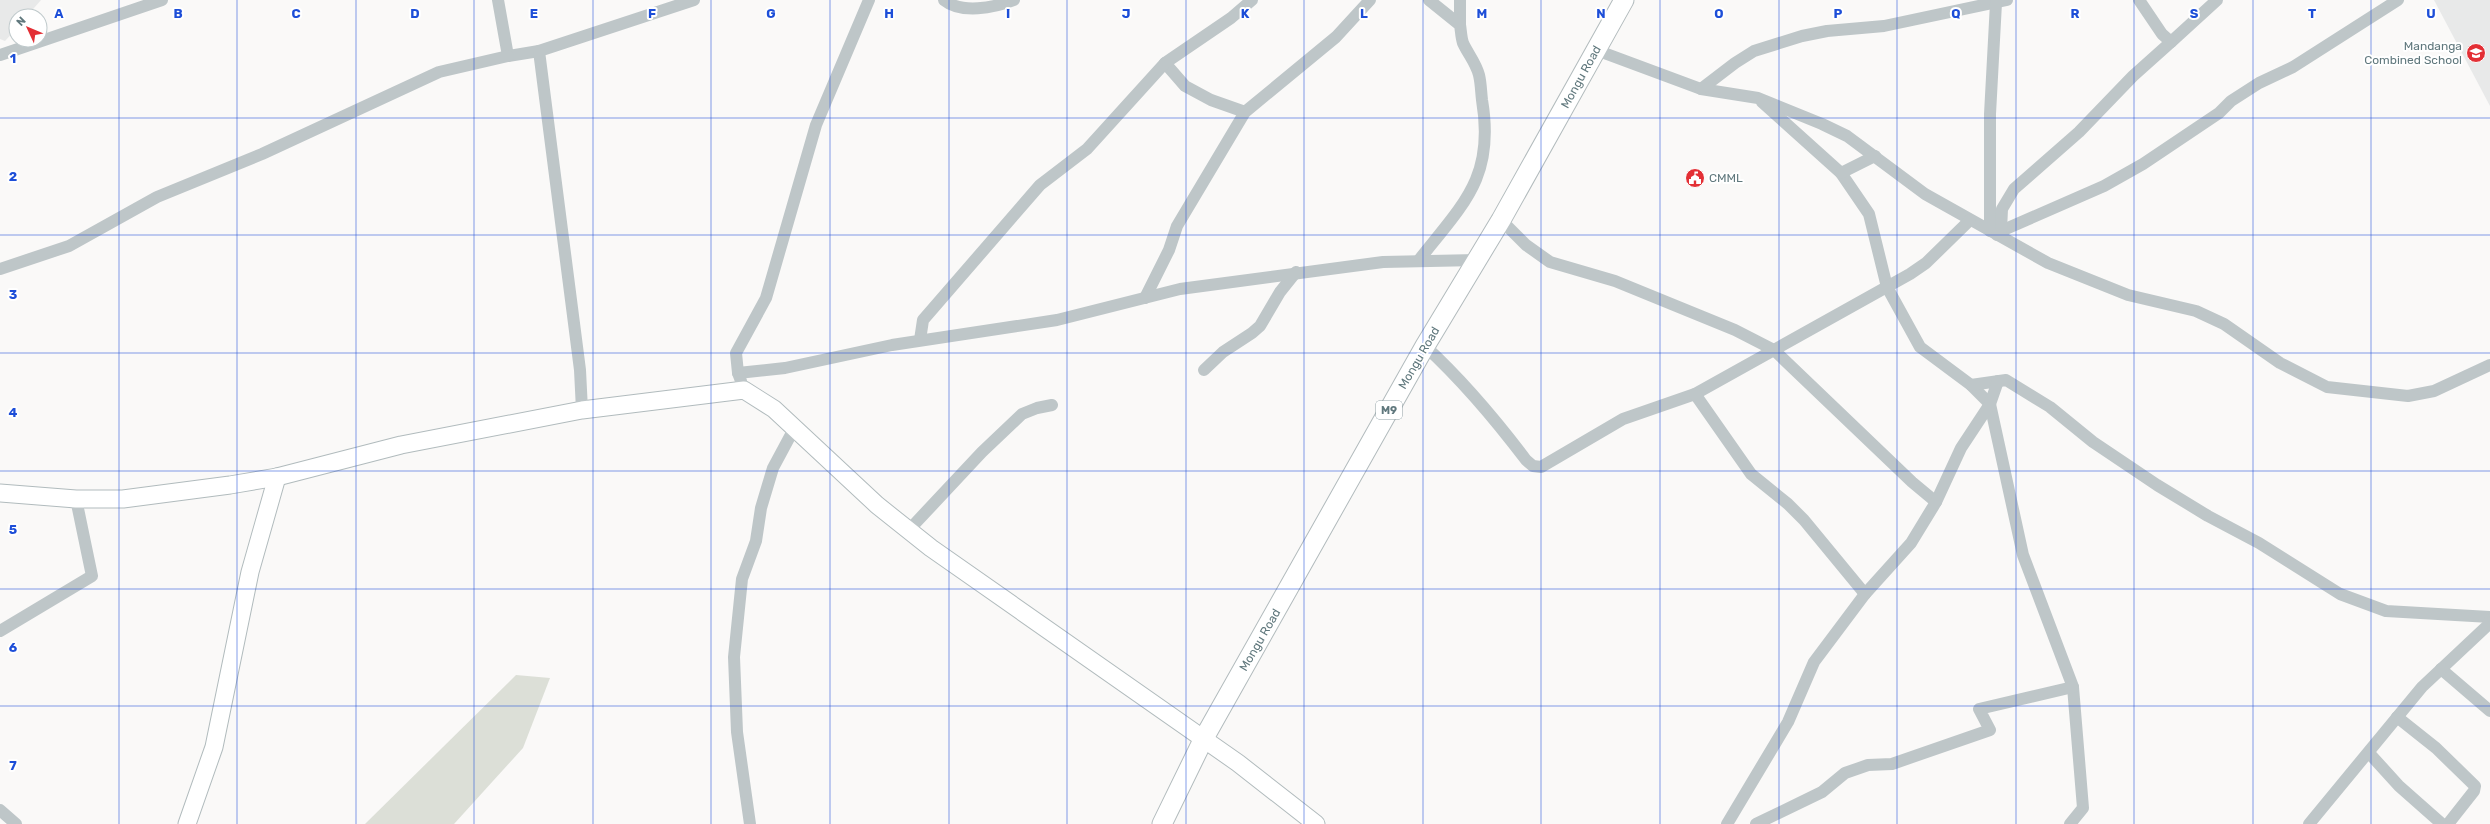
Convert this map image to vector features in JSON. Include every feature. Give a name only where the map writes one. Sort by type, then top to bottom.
[{"type":"main road","name":"Mongu Road","points":[[1162,824],[1204,738],[1425,346],[1501,220],[1624,0]]},
{"type":"main road","points":[[0,493],[76,499],[123,498],[277,477],[401,445],[582,410],[744,390],[766,402],[795,427],[877,505],[908,531],[1006,602],[1204,738],[1316,824]]},
{"type":"main road","points":[[187,824],[214,748],[248,579],[277,477]]},
{"type":"street","points":[[0,55],[162,0]]},
{"type":"street","points":[[498,0],[508,56]]},
{"type":"street","points":[[0,269],[70,246],[157,197],[262,154],[439,72],[508,56],[539,51],[694,0]]},
{"type":"street","points":[[744,390],[738,373],[736,354],[766,298],[816,125],[869,0]]},
{"type":"street","points":[[944,0],[957,8],[996,6],[1014,0]]},
{"type":"street","points":[[920,340],[923,320],[1019,207],[1040,185],[1087,149],[1166,63],[1231,18],[1252,0]]},
{"type":"street","points":[[1145,298],[1169,250],[1177,226],[1245,112],[1336,37],[1370,0]]},
{"type":"street","points":[[1429,0],[1460,24]]},
{"type":"street","points":[[1419,260],[1467,198],[1480,173],[1485,155],[1485,117],[1479,77],[1475,63],[1462,41],[1460,0]]},
{"type":"street","points":[[2139,0],[2162,34],[2171,42]]},
{"type":"street","points":[[1996,232],[2002,209],[2014,189],[2079,132],[2133,76],[2217,0]]},
{"type":"street","points":[[1996,232],[2132,171],[2219,114],[2231,101],[2259,83],[2292,67],[2398,0]]},
{"type":"street","points":[[1701,89],[1735,63],[1754,51],[1802,36],[1827,31],[1884,26],[2001,2],[1990,106],[1996,232]]},
{"type":"street","points":[[1596,50],[1701,89],[1758,98],[1822,124],[1847,136],[1925,194],[2048,262],[2121,292],[2196,312],[2224,324],[2280,363],[2327,387],[2408,396],[2434,391],[2490,365]]},
{"type":"street","points":[[539,51],[580,370],[582,410]]},
{"type":"street","points":[[1166,63],[1185,86],[1211,100],[1245,112]]},
{"type":"street","points":[[1758,98],[1841,173],[1869,214],[1887,287],[1920,347],[1971,385],[1990,404],[2023,555],[2072,687],[2083,808],[2070,824]]},
{"type":"street","points":[[1841,173],[1875,156]]},
{"type":"street","points":[[1501,220],[1526,245],[1550,262],[1615,281],[1735,330],[1774,350],[1824,400],[1936,502]]},
{"type":"street","points":[[1425,346],[1456,375],[1486,409],[1526,460],[1533,466],[1541,467],[1623,419],[1695,394],[1887,287],[1926,263],[1970,220]]},
{"type":"street","points":[[738,373],[785,368],[920,340],[1057,320],[1180,289],[1296,272],[1383,262],[1419,260],[1477,260]]},
{"type":"street","points":[[1204,370],[1223,352],[1260,326],[1280,292],[1296,272]]},
{"type":"street","points":[[1971,385],[2006,380],[2050,407],[2093,442],[2157,485],[2208,516],[2258,543],[2340,594],[2386,611],[2490,617]]},
{"type":"street","points":[[1727,824],[1788,722],[1814,662],[1865,594],[1911,543],[1936,502],[1961,448],[1990,404],[1998,381]]},
{"type":"street","points":[[1695,394],[1751,474],[1788,504],[1804,520],[1865,594]]},
{"type":"street","points":[[908,531],[982,452],[1022,414],[1037,408],[1052,405]]},
{"type":"street","points":[[750,824],[737,732],[734,657],[742,579],[756,541],[761,508],[773,468],[795,427]]},
{"type":"street","points":[[0,631],[92,576],[76,499]]},
{"type":"street","points":[[2310,824],[2422,687],[2490,620]]},
{"type":"street","points":[[2441,669],[2490,711]]},
{"type":"street","points":[[1756,824],[1822,792],[1845,773],[1868,765],[1892,764],[1990,730],[1979,709],[2072,687]]},
{"type":"street","points":[[2397,717],[2436,748],[2475,786],[2474,791],[2448,824]]},
{"type":"street","points":[[2369,753],[2400,786],[2442,824]]},
{"type":"street","points":[[0,810],[16,824]]},
{"type":"shaded area","points":[[0,0],[41,0],[34,8],[8,8],[8,38],[5,41],[0,39]]},
{"type":"shaded area","name":"Mandanga Combined School","points":[[2434,0],[2490,0],[2490,106]]},
{"type":"shaded area","points":[[516,675],[550,678],[523,748],[454,824],[365,824]]},
{"type":"place","name":"Mandanga Combined School","points":[[2476,53]]},
{"type":"place","name":"CMML","points":[[1695,178]]}]
